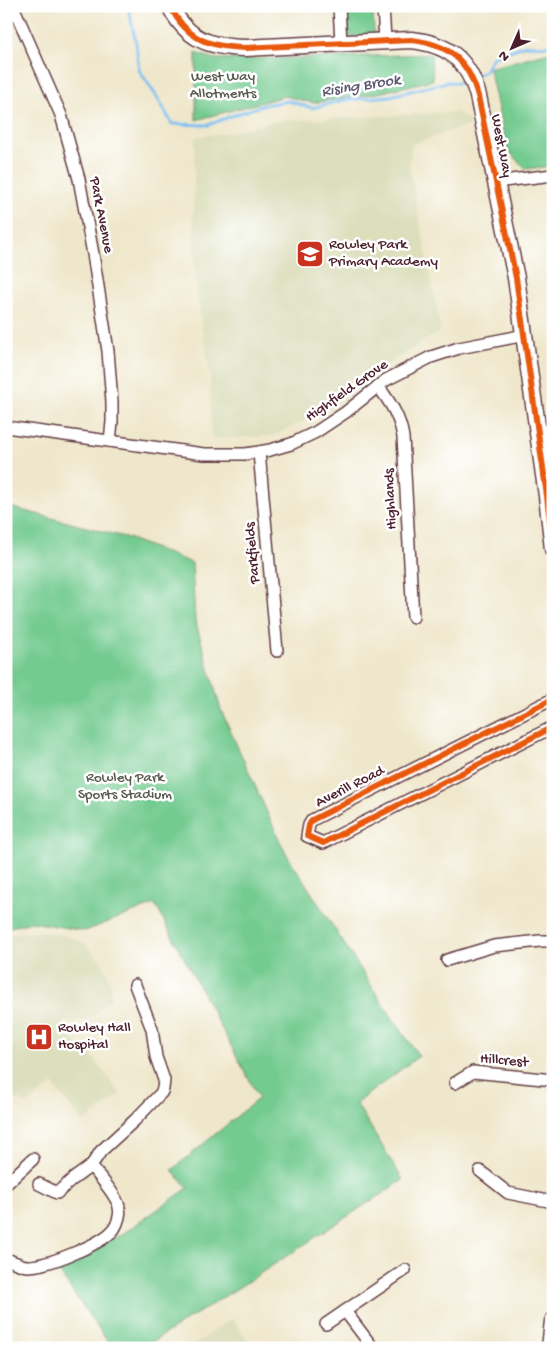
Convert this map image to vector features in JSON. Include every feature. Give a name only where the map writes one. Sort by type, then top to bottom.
[{"type":"street","name":"Park Avenue","points":[[13,6],[61,115],[79,179],[108,351],[112,402],[110,441]]},
{"type":"street","name":"West Way","points":[[170,6],[188,31],[203,40],[224,47],[245,48],[411,40],[432,43],[442,48],[452,54],[467,70],[475,85],[516,278],[550,495],[553,549]]},
{"type":"street","points":[[339,6],[341,43]]},
{"type":"street","points":[[383,6],[385,40]]},
{"type":"street","points":[[495,182],[553,175]]},
{"type":"street","name":"Highfield Grove","points":[[6,427],[204,454],[259,452],[291,444],[316,432],[346,412],[378,386],[405,369],[443,353],[525,335]]},
{"type":"street","name":"Highlands","points":[[378,386],[399,419],[403,437],[413,617]]},
{"type":"street","name":"Parkfields","points":[[259,452],[277,652]]},
{"type":"street","name":"Averill Road","points":[[553,700],[312,820],[307,836],[323,843],[553,728]]},
{"type":"street","points":[[447,960],[494,946],[553,941]]},
{"type":"street","points":[[39,1184],[57,1193],[92,1166],[101,1151],[135,1120],[163,1089],[164,1080],[156,1057],[152,1029],[136,985]]},
{"type":"street","name":"Hillcrest","points":[[455,1083],[473,1072],[553,1080]]},
{"type":"street","points":[[6,1184],[33,1159]]},
{"type":"street","points":[[6,1259],[26,1266],[51,1262],[107,1236],[115,1227],[120,1208],[117,1200],[92,1166]]},
{"type":"street","points":[[480,1171],[508,1193],[553,1202]]},
{"type":"street","points":[[326,1324],[406,1270]]},
{"type":"street","points":[[345,1311],[373,1348]]},
{"type":"street","points":[[550,1348],[553,1321]]},
{"type":"shaded area","name":"Rowley Park Primary Academy","points":[[457,112],[473,124],[412,144],[409,166],[441,331],[398,357],[329,409],[272,436],[211,439],[210,374],[196,290],[193,219],[195,137],[221,134],[284,119],[309,120]]},
{"type":"shaded area","name":"Rowley Hall Hospital","points":[[38,931],[63,935],[83,942],[99,958],[107,972],[111,986],[111,998],[92,1017],[78,1022],[62,1022],[82,1052],[88,1051],[120,1094],[83,1123],[53,1084],[28,1104],[13,1098],[6,1099],[6,935]]},
{"type":"shaded area","points":[[232,1319],[253,1348],[190,1348]]},
{"type":"green space","points":[[346,6],[373,6],[374,37],[347,36]]},
{"type":"green space","points":[[553,51],[553,166],[525,169],[507,149],[489,68]]},
{"type":"green space","name":"West Way Allotments","points":[[196,53],[215,59],[431,54],[433,80],[378,93],[313,103],[285,96],[196,120]]},
{"type":"green space","name":"Rowley Park Sports Stadium","points":[[6,506],[128,538],[192,563],[195,620],[221,710],[284,850],[381,1001],[419,1056],[356,1103],[403,1180],[238,1288],[142,1348],[112,1348],[54,1265],[121,1235],[188,1188],[172,1170],[259,1098],[155,904],[85,931],[32,922],[6,928]]},
{"type":"waterway","name":"Rising Brook","points":[[128,6],[136,43],[139,70],[172,124],[208,125],[264,105],[289,101],[312,108],[345,100],[390,96],[447,82],[460,83],[467,80]]},
{"type":"waterway","name":"Rising Brook","points":[[475,76],[485,71],[493,57],[526,45],[553,46]]},
{"type":"cycle path","points":[[170,6],[184,27],[192,34],[221,46],[245,48],[411,40],[436,45],[446,50],[455,56],[469,73],[478,96],[516,278],[553,549]]},
{"type":"cycle path","points":[[553,699],[312,820],[307,836],[323,843],[553,728]]},
{"type":"place","name":"Rowley Park Primary Academy","points":[[310,254]]},
{"type":"place","name":"Rowley Hall Hospital","points":[[39,1037]]}]
